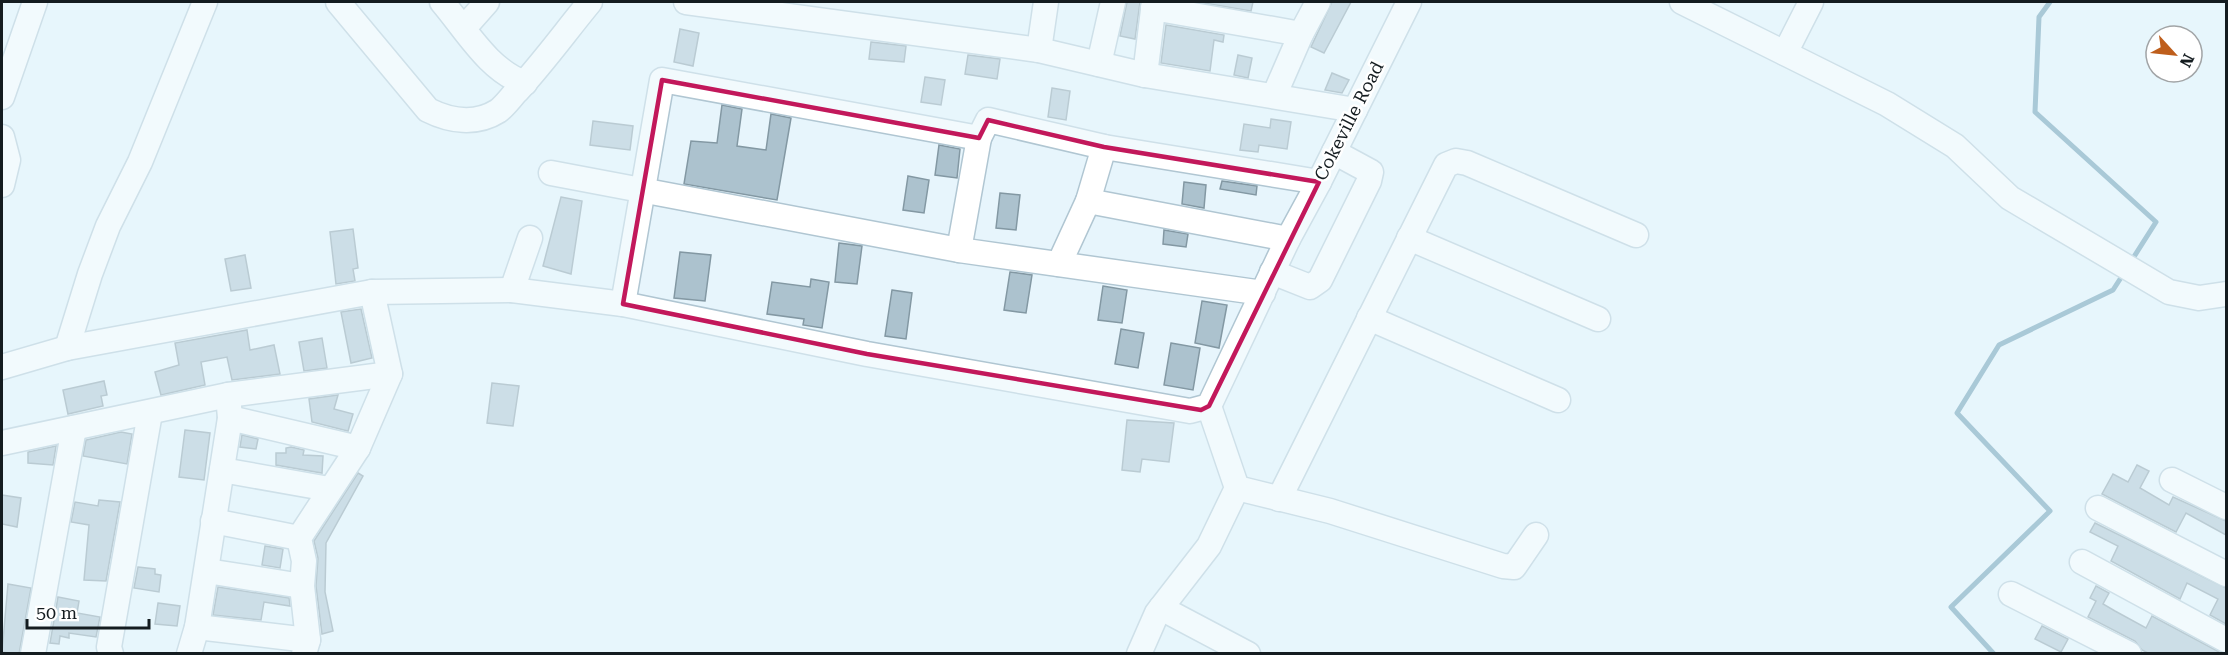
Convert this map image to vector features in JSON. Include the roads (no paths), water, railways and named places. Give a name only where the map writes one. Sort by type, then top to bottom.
[{"type":"street","points":[[2,97],[11,40],[35,2]]},
{"type":"street","points":[[67,348],[108,226],[140,162],[205,2]]},
{"type":"street","points":[[338,2],[428,110],[445,118],[482,118],[499,110],[525,83],[590,2]]},
{"type":"street","points":[[442,2],[503,73],[525,83]]},
{"type":"street","points":[[464,28],[487,2]]},
{"type":"street","points":[[690,2],[1039,50],[1145,75],[1355,110]]},
{"type":"street","points":[[1039,50],[1046,2]]},
{"type":"street","points":[[1099,64],[1113,2]]},
{"type":"street","points":[[1274,96],[1301,34],[1318,2]]},
{"type":"street","name":"Cokeville Road","points":[[1209,406],[1288,239],[1409,2]]},
{"type":"street","points":[[1682,2],[1887,104],[1955,147],[2010,198],[2169,292],[2199,298],[2226,294]]},
{"type":"street","points":[[1785,53],[1811,2]]},
{"type":"street","points":[[1145,75],[1154,5],[1301,34]]},
{"type":"street","points":[[623,304],[662,80],[979,138]]},
{"type":"street","points":[[959,250],[979,138],[988,120],[1104,147],[1319,182]]},
{"type":"street","points":[[2,137],[8,160],[2,185]]},
{"type":"street","points":[[1059,264],[1088,201],[1104,147]]},
{"type":"street","points":[[551,173],[959,250],[1059,264],[1310,287],[1320,280],[1369,181],[1371,172],[1334,152]]},
{"type":"street","points":[[1279,499],[1446,165],[1456,161],[1467,163],[1636,235]]},
{"type":"street","points":[[1088,201],[1288,239]]},
{"type":"street","points":[[512,290],[530,238]]},
{"type":"street","points":[[1409,238],[1598,319]]},
{"type":"street","points":[[2,367],[67,348],[372,292],[512,290],[623,304],[867,354],[1179,409],[1201,410],[1209,406],[1237,488],[1209,546],[1161,608],[1139,654]]},
{"type":"street","points":[[197,627],[306,647],[302,586],[304,561],[299,538],[357,448],[390,374],[372,292]]},
{"type":"street","points":[[1369,318],[1558,400]]},
{"type":"street","points":[[2,443],[150,413],[229,406],[390,374]]},
{"type":"street","points":[[229,406],[357,448]]},
{"type":"street","points":[[189,654],[197,627],[207,571],[229,406]]},
{"type":"street","points":[[111,654],[109,647],[150,413]]},
{"type":"street","points":[[33,654],[74,428]]},
{"type":"street","points":[[222,470],[329,489]]},
{"type":"street","points":[[2172,480],[2226,507]]},
{"type":"street","points":[[1237,488],[1362,520],[1503,566],[1514,567],[1536,535]]},
{"type":"street","points":[[2098,508],[2226,574]]},
{"type":"street","points":[[213,521],[299,538]]},
{"type":"street","points":[[2082,562],[2226,640]]},
{"type":"street","points":[[207,571],[302,586]]},
{"type":"street","points":[[2011,594],[2129,654]]},
{"type":"street","points":[[1161,608],[1248,654]]},
{"type":"waterway","points":[[2050,2],[2039,17],[2035,112],[2156,222],[2130,263]]},
{"type":"waterway","points":[[1994,654],[1951,607],[2050,511],[1957,413],[1999,345],[2113,290],[2124,273]]}]
